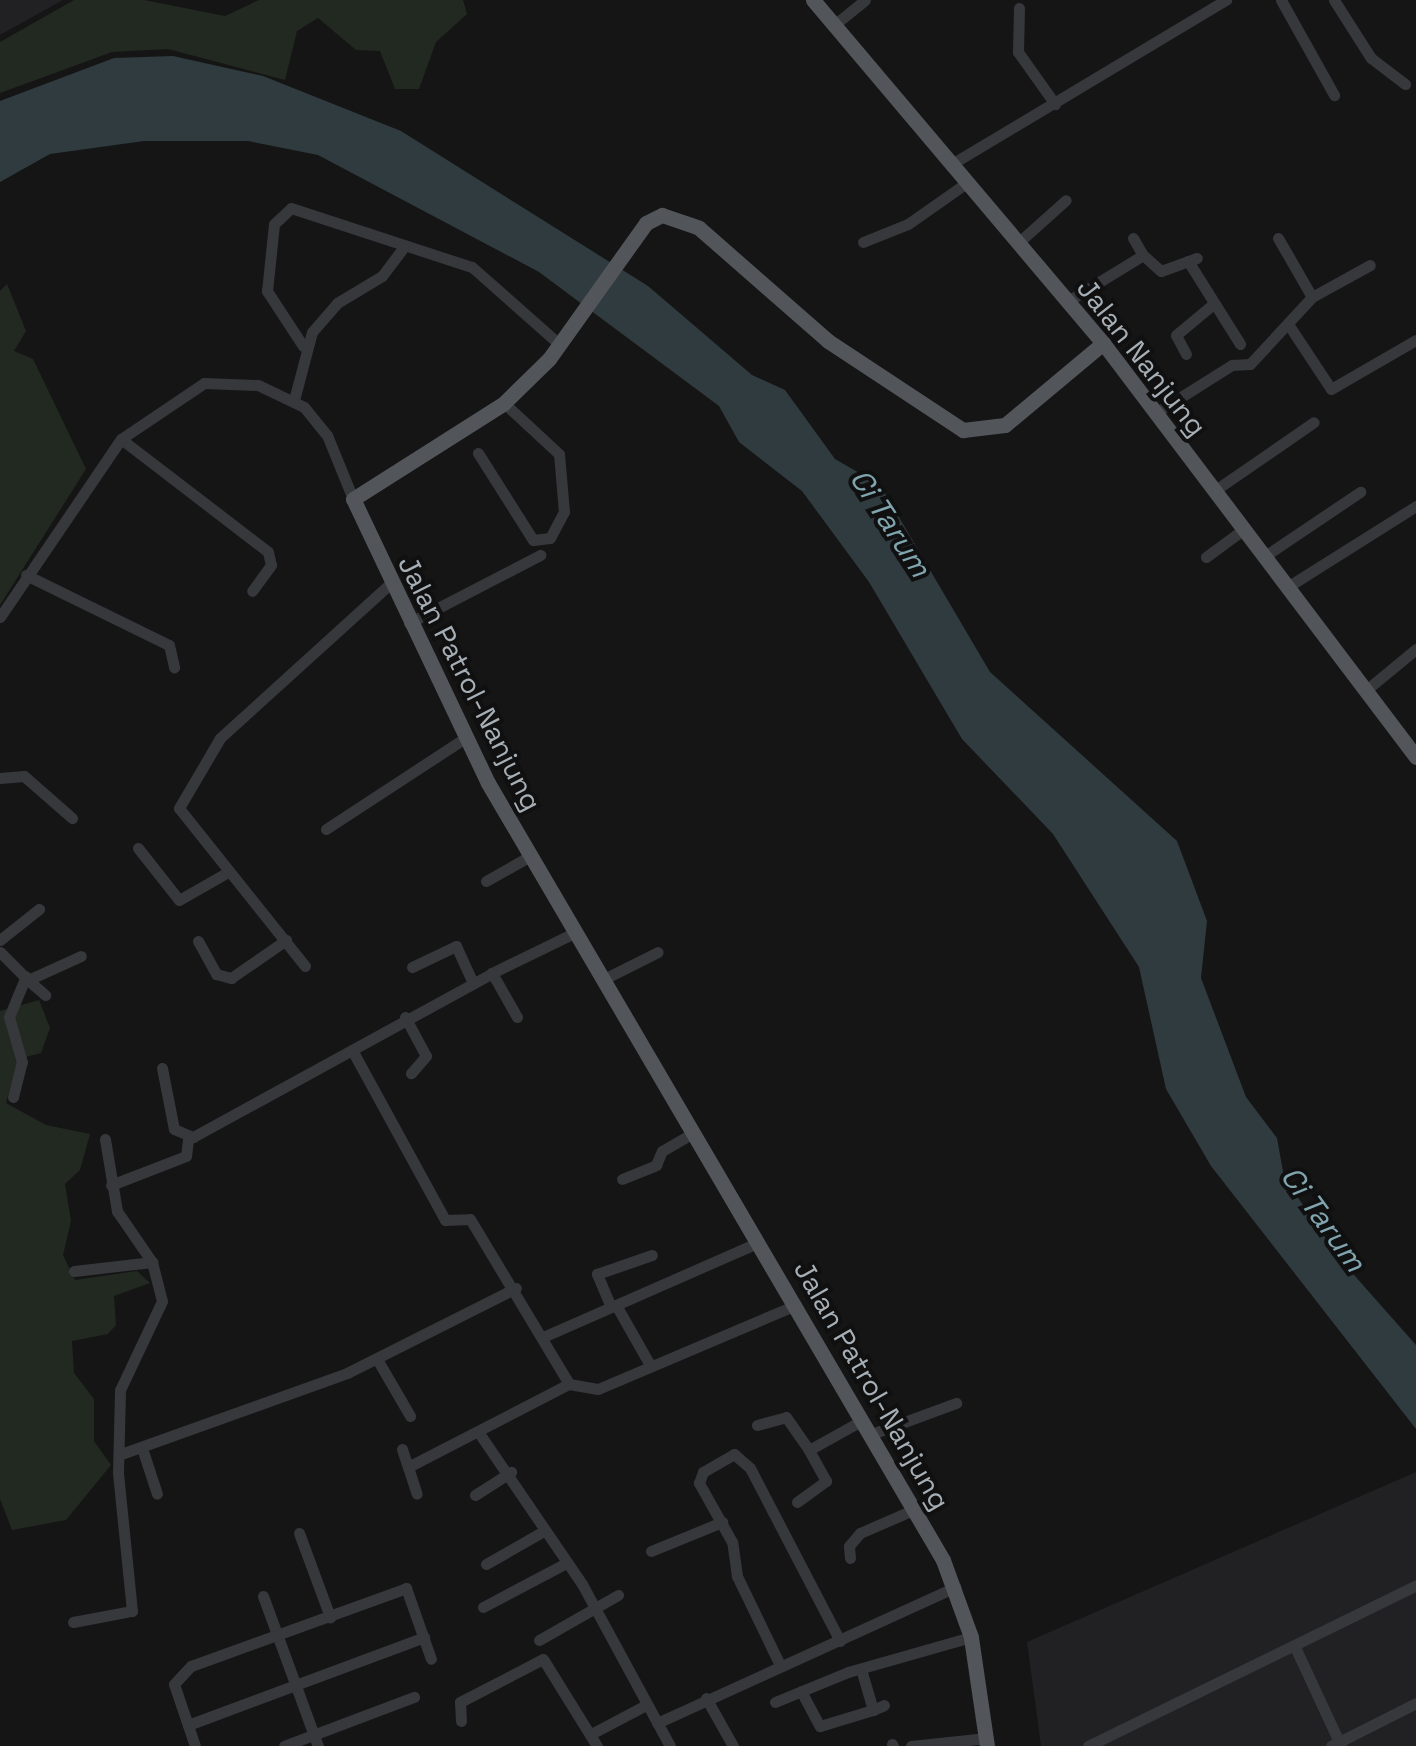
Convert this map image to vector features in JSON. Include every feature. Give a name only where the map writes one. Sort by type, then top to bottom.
[{"type":"main road","name":"Jalan Nanjung","points":[[812,0],[1103,343],[1365,691],[1413,747]]},
{"type":"main road","points":[[353,499],[504,404],[561,340],[631,241],[662,215],[682,217],[828,341],[963,430],[1006,424],[1103,343]]},
{"type":"main road","name":"Jalan Patrol-Nanjung","points":[[353,499],[465,738],[796,1305],[955,1587],[971,1638],[987,1742]]},
{"type":"street","points":[[833,26],[864,0]]},
{"type":"street","points":[[1196,0],[1204,13]]},
{"type":"street","points":[[950,165],[1226,0]]},
{"type":"street","points":[[1281,0],[1334,94]]},
{"type":"street","points":[[1334,0],[1371,58],[1405,84]]},
{"type":"street","points":[[1019,8],[1018,52],[1054,104]]},
{"type":"street","points":[[863,242],[908,224],[965,184]]},
{"type":"street","points":[[1018,243],[1066,200]]},
{"type":"street","points":[[303,346],[267,291],[278,217],[291,208],[482,273],[561,340]]},
{"type":"street","points":[[1133,238],[1159,271],[1192,259],[1212,305],[1240,344]]},
{"type":"street","points":[[1278,238],[1312,297]]},
{"type":"street","points":[[294,400],[303,346],[322,317],[382,276],[403,248]]},
{"type":"street","points":[[1068,301],[1143,255]]},
{"type":"street","points":[[1157,412],[1238,362],[1250,364],[1290,328],[1312,297],[1370,265]]},
{"type":"street","points":[[1186,354],[1176,334],[1212,305]]},
{"type":"street","points":[[1290,328],[1328,389],[1416,340]]},
{"type":"street","points":[[0,617],[121,439],[204,382],[248,382],[294,400],[327,434],[353,499]]},
{"type":"street","points":[[478,453],[533,540],[550,538],[564,512],[559,454],[504,404]]},
{"type":"street","points":[[1214,491],[1314,422]]},
{"type":"street","points":[[121,439],[268,552],[271,565],[252,591]]},
{"type":"street","points":[[1265,556],[1360,492]]},
{"type":"street","points":[[1289,586],[1414,512]]},
{"type":"street","points":[[1206,557],[1244,529]]},
{"type":"street","points":[[409,623],[540,555]]},
{"type":"street","points":[[26,574],[169,644],[174,666]]},
{"type":"street","points":[[304,966],[180,806],[220,738],[295,678],[332,631],[390,584]]},
{"type":"street","points":[[1365,691],[1416,650]]},
{"type":"street","points":[[326,829],[465,738]]},
{"type":"street","points":[[0,778],[24,776],[72,818]]},
{"type":"street","points":[[138,848],[180,900],[228,872]]},
{"type":"street","points":[[486,882],[532,855]]},
{"type":"street","points":[[0,940],[39,909]]},
{"type":"street","points":[[188,1139],[405,1017],[576,932]]},
{"type":"street","points":[[198,940],[216,974],[231,978],[286,940]]},
{"type":"street","points":[[412,968],[456,946],[472,983]]},
{"type":"street","points":[[0,952],[45,995]]},
{"type":"street","points":[[604,979],[658,952]]},
{"type":"street","points":[[13,1098],[22,1062],[9,1017],[27,978],[81,956]]},
{"type":"street","points":[[492,973],[517,1017]]},
{"type":"street","points":[[405,1017],[426,1056],[411,1072]]},
{"type":"street","points":[[352,1050],[444,1220],[467,1216],[516,1288],[569,1384]]},
{"type":"street","points":[[111,1185],[186,1156],[188,1139],[170,1118],[162,1068]]},
{"type":"street","points":[[622,1180],[656,1166],[662,1151],[693,1132]]},
{"type":"street","points":[[73,1622],[132,1611],[121,1454],[124,1374],[162,1302],[152,1262],[122,1224],[111,1185],[105,1140]]},
{"type":"street","points":[[543,1337],[759,1242]]},
{"type":"street","points":[[650,1365],[594,1269],[652,1255]]},
{"type":"street","points":[[74,1272],[152,1262]]},
{"type":"street","points":[[121,1454],[377,1358],[516,1288]]},
{"type":"street","points":[[408,1467],[569,1384],[594,1390],[796,1305]]},
{"type":"street","points":[[377,1358],[410,1416]]},
{"type":"street","points":[[809,1450],[864,1428],[956,1403]]},
{"type":"street","points":[[756,1425],[786,1417],[809,1450],[826,1484],[798,1502]]},
{"type":"street","points":[[480,1433],[511,1472],[542,1532],[566,1563],[670,1746]]},
{"type":"street","points":[[142,1448],[156,1494]]},
{"type":"street","points":[[402,1450],[416,1494]]},
{"type":"street","points":[[779,1663],[737,1576],[722,1522],[699,1479],[738,1454],[840,1642]]},
{"type":"street","points":[[475,1495],[511,1472]]},
{"type":"street","points":[[850,1558],[849,1546],[860,1534],[913,1510]]},
{"type":"street","points":[[651,1551],[722,1522]]},
{"type":"street","points":[[486,1564],[542,1532]]},
{"type":"street","points":[[299,1533],[330,1616]]},
{"type":"street","points":[[483,1607],[566,1563]]},
{"type":"street","points":[[195,1746],[178,1674],[330,1616],[404,1582],[432,1659]]},
{"type":"street","points":[[1088,1746],[1416,1585]]},
{"type":"street","points":[[657,1724],[779,1663],[840,1642],[955,1587]]},
{"type":"street","points":[[539,1640],[618,1595]]},
{"type":"street","points":[[263,1596],[316,1740]]},
{"type":"street","points":[[188,1725],[424,1637]]},
{"type":"street","points":[[775,1702],[861,1669],[971,1638]]},
{"type":"street","points":[[1294,1647],[1337,1745],[1416,1703]]},
{"type":"street","points":[[461,1721],[460,1702],[543,1659],[594,1740],[646,1705]]},
{"type":"street","points":[[801,1691],[820,1726],[879,1707],[861,1669]]},
{"type":"street","points":[[284,1746],[316,1740],[414,1697]]},
{"type":"street","points":[[706,1698],[733,1746]]},
{"type":"street","points":[[911,1746],[987,1742]]},
{"type":"shaded area","points":[[0,0],[63,0],[0,35]]},
{"type":"shaded area","points":[[74,0],[144,0],[225,16],[259,0],[463,0],[467,14],[436,42],[419,89],[395,89],[380,51],[356,50],[318,18],[297,31],[285,80],[168,49],[112,52],[0,93],[0,42]]},
{"type":"shaded area","points":[[7,284],[26,331],[14,351],[33,359],[86,469],[0,605],[0,291]]},
{"type":"shaded area","points":[[39,1000],[50,1028],[41,1053],[18,1059],[6,1103],[46,1125],[90,1134],[80,1170],[65,1184],[71,1221],[63,1255],[75,1280],[137,1271],[150,1283],[114,1296],[116,1325],[108,1334],[72,1341],[74,1373],[94,1399],[94,1441],[111,1465],[66,1520],[12,1530],[0,1499],[0,1011]]},
{"type":"shaded area","points":[[1416,1472],[1416,1746],[1041,1746],[1027,1642]]},
{"type":"water","name":"Ci Tarum","points":[[173,56],[263,76],[401,131],[648,286],[752,375],[785,390],[835,459],[880,485],[990,672],[1177,841],[1207,921],[1201,978],[1246,1097],[1277,1138],[1284,1177],[1339,1258],[1416,1345],[1416,1429],[1211,1166],[1166,1089],[1139,967],[1053,834],[962,739],[869,582],[802,491],[739,442],[719,406],[539,272],[318,155],[248,141],[144,141],[50,154],[0,182],[0,101],[114,58]]}]
